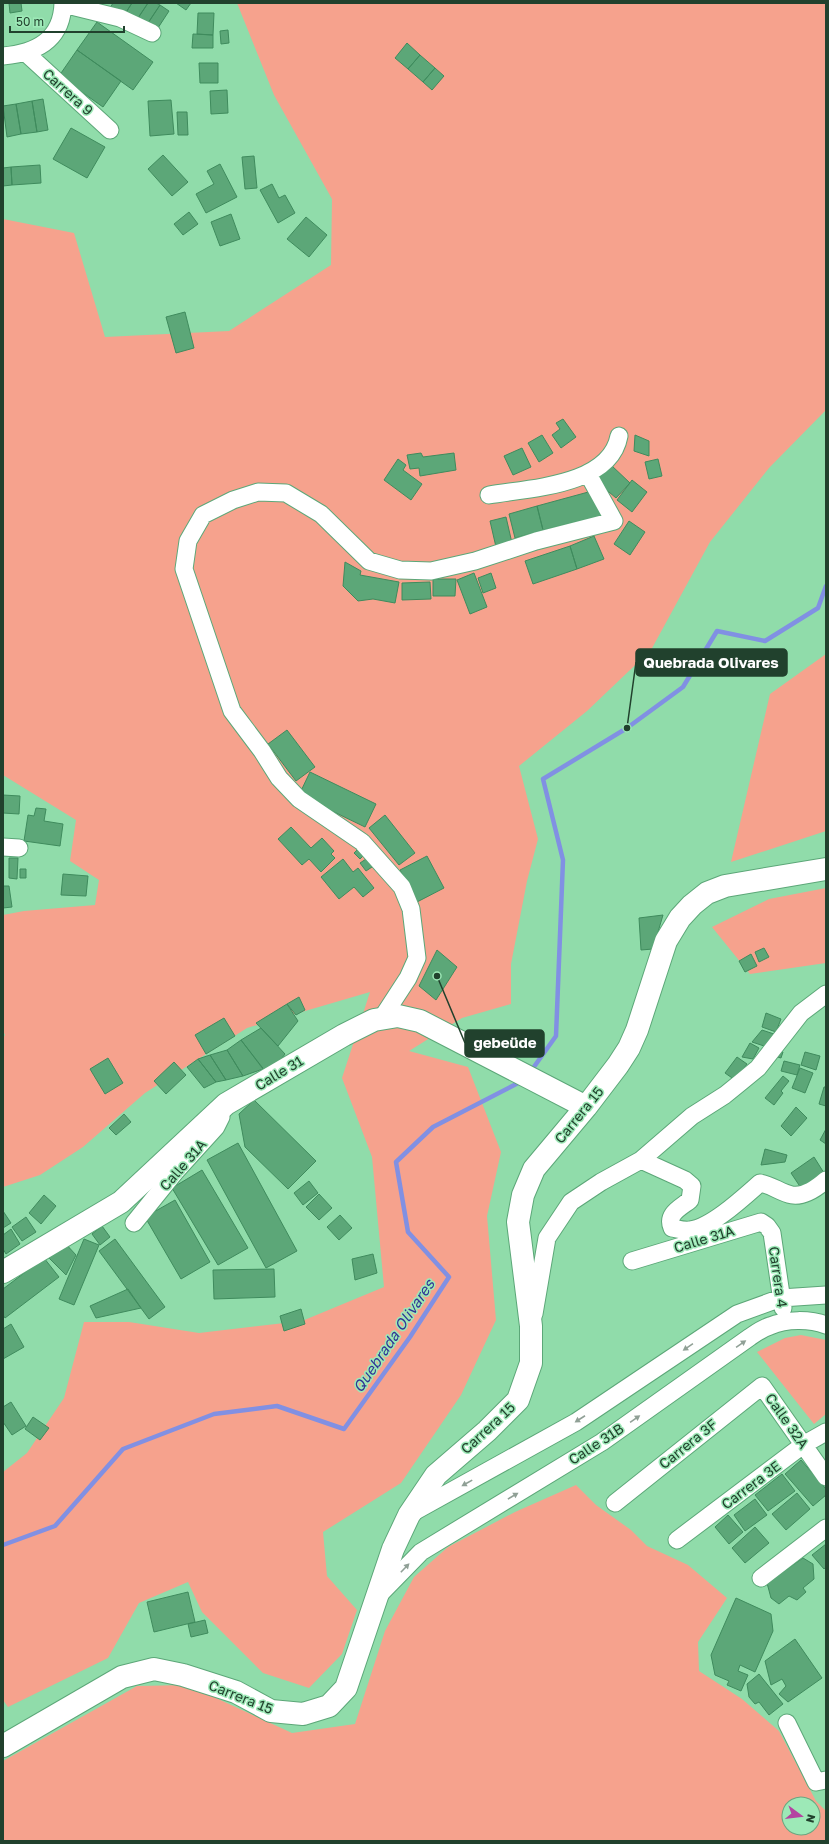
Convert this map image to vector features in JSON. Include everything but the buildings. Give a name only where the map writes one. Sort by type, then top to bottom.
[{"type":"main road","name":"Carrera 15","points":[[3,1746],[122,1676],[154,1669],[183,1674],[236,1692],[271,1711],[303,1714],[329,1706],[346,1688],[394,1549],[409,1515],[436,1475],[486,1431],[518,1400],[531,1363],[531,1326],[518,1222],[523,1195],[534,1169],[579,1103],[618,1065],[629,1048],[637,1030],[666,941],[680,918],[692,905],[707,893],[725,886],[826,869]]},
{"type":"main road","name":"Calle 31","points":[[3,1272],[121,1202],[226,1104],[344,1035],[374,1020],[398,1016],[420,1021],[579,1103]]},
{"type":"street","points":[[3,56],[26,53],[38,48],[54,35],[60,23],[63,3],[120,18],[152,33]]},
{"type":"street","name":"Carrera 9","points":[[26,53],[110,130]]},
{"type":"street","points":[[489,495],[565,482],[588,474],[604,462],[615,450],[619,436]]},
{"type":"street","points":[[382,1018],[408,978],[417,958],[411,909],[402,887],[362,842],[299,799],[279,778],[262,751],[232,711],[184,569],[188,541],[203,515],[234,500],[258,492],[286,493],[321,514],[369,561],[400,570],[431,571],[474,561],[536,541],[614,521],[588,474]]},
{"type":"street","points":[[531,1326],[547,1238],[571,1202],[601,1182],[640,1160],[692,1116],[725,1095],[758,1068],[801,1013],[826,994]]},
{"type":"street","name":"Calle 31A","points":[[134,1223],[181,1166],[216,1127],[226,1104]]},
{"type":"street","points":[[640,1160],[685,1180],[692,1186],[690,1200],[671,1214],[669,1222],[672,1228],[681,1230],[691,1230],[706,1225],[760,1183],[769,1184],[794,1195],[815,1189],[826,1180]]},
{"type":"street","name":"Calle 31A","points":[[632,1261],[761,1222],[768,1226],[772,1233]]},
{"type":"street","name":"Carrera 4","points":[[772,1233],[784,1322]]},
{"type":"street","points":[[409,1515],[576,1422],[736,1314],[781,1298],[826,1296]]},
{"type":"street","name":"Calle 31B","points":[[378,1596],[421,1552],[602,1442],[750,1337],[769,1326],[784,1322],[819,1322],[826,1325]]},
{"type":"street","name":"Calle 32A","points":[[762,1386],[826,1477]]},
{"type":"street","name":"Carrera 3F","points":[[615,1503],[762,1386]]},
{"type":"street","name":"Carrera 3E","points":[[677,1540],[803,1445],[826,1432]]},
{"type":"street","points":[[760,1578],[826,1528]]},
{"type":"street","points":[[787,1722],[821,1781]]},
{"type":"shaded area","points":[[237,3],[826,3],[826,410],[769,468],[710,542],[651,650],[587,711],[519,766],[538,839],[527,881],[511,964],[511,1004],[462,1018],[409,1051],[468,1067],[501,1152],[487,1216],[496,1320],[461,1395],[401,1483],[323,1532],[327,1576],[357,1610],[342,1654],[309,1688],[263,1673],[202,1612],[188,1582],[139,1603],[108,1658],[8,1707],[3,1700],[3,1472],[27,1453],[64,1398],[84,1322],[129,1322],[199,1333],[302,1321],[384,1287],[372,1157],[342,1078],[370,992],[247,1028],[145,1093],[83,1147],[40,1175],[3,1187],[3,1038],[5,1035],[3,1031],[3,915],[24,911],[95,905],[99,880],[70,861],[76,820],[3,775],[3,219],[74,233],[105,337],[229,331],[331,265],[332,199],[274,95]]},
{"type":"shaded area","points":[[826,654],[826,831],[731,862],[770,694]]},
{"type":"shaded area","points":[[826,888],[826,963],[750,974],[712,927],[769,899]]},
{"type":"shaded area","points":[[801,1335],[826,1340],[826,1414],[814,1424],[757,1352],[785,1338]]},
{"type":"shaded area","points":[[576,1485],[596,1505],[631,1530],[647,1546],[688,1565],[727,1598],[698,1642],[699,1671],[742,1699],[779,1731],[813,1796],[781,1796],[781,1836],[821,1836],[821,1806],[826,1811],[826,1841],[3,1841],[3,1761],[137,1686],[188,1685],[292,1733],[355,1724],[385,1631],[414,1577],[448,1547],[515,1512]]},
{"type":"waterway","name":"Quebrada Olivares","points":[[531,1071],[556,1036],[563,860],[543,779],[627,728],[683,687],[717,631],[765,641],[818,608],[826,586]]},
{"type":"waterway","name":"Quebrada Olivares","points":[[3,1545],[55,1526],[123,1449],[214,1414],[277,1406],[344,1429],[410,1337],[449,1277],[408,1232],[396,1162],[433,1127],[522,1081]]},
{"type":"place","name":"Quebrada Olivares","points":[[627,728]]},
{"type":"place","name":"gebeüde","points":[[437,976]]}]
